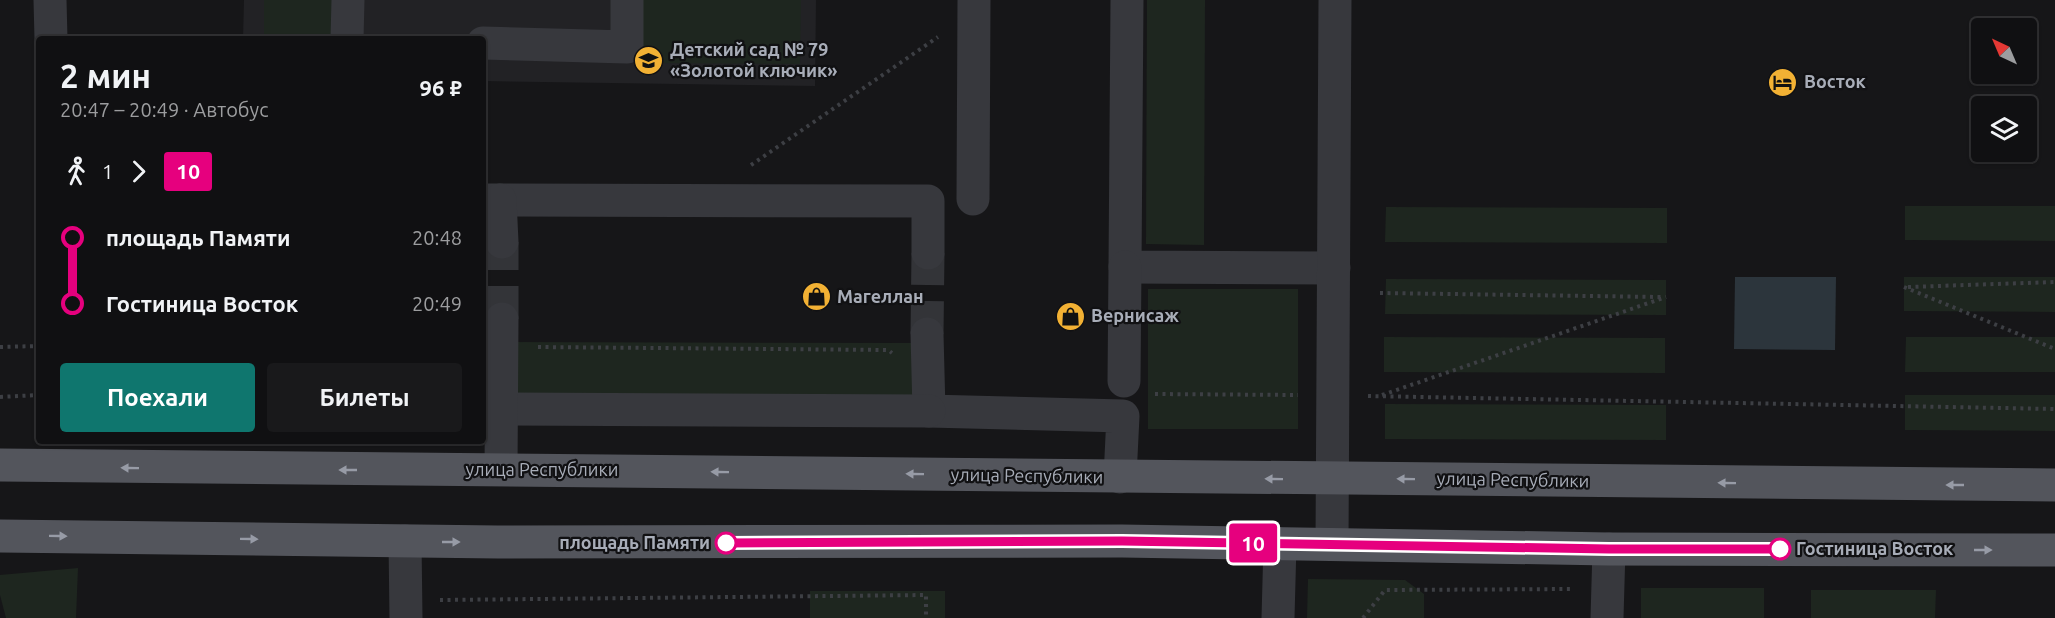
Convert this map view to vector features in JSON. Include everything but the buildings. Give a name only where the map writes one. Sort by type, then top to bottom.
[{"type":"main road","name":"улица Республики","points":[[0,465],[2055,485]]},
{"type":"main road","points":[[0,536],[405,541],[1122,541],[1609,549],[2055,550]]},
{"type":"street","points":[[50,0],[51,36]]},
{"type":"street","points":[[347,36],[348,0]]},
{"type":"street","points":[[486,43],[627,47],[627,0]]},
{"type":"street","points":[[1124,381],[1127,0]]},
{"type":"street","points":[[1332,544],[1335,0]]},
{"type":"street","points":[[973,199],[974,6]]},
{"type":"street","points":[[502,242],[492,200],[928,201],[928,253]]},
{"type":"street","points":[[1125,267],[1334,268]]},
{"type":"street","points":[[501,469],[493,409],[502,333]]},
{"type":"street","points":[[927,334],[928,411]]},
{"type":"street","points":[[493,409],[928,411],[1123,416],[1120,477]]},
{"type":"street","points":[[405,541],[406,609]]},
{"type":"street","points":[[1278,618],[1280,544]]},
{"type":"street","points":[[1607,612],[1609,549]]},
{"type":"path","points":[[747,167],[974,6]]},
{"type":"path","points":[[2055,282],[1904,287],[2055,349]]},
{"type":"path","points":[[1380,293],[1666,297],[1379,396],[2055,409]]},
{"type":"path","points":[[502,333],[888,350],[928,375]]},
{"type":"path","points":[[0,347],[36,346]]},
{"type":"path","points":[[1124,381],[1155,394],[1333,396]]},
{"type":"path","points":[[0,397],[36,395]]},
{"type":"path","points":[[1363,618],[1385,590],[1583,589],[1607,612]]},
{"type":"path","points":[[406,609],[926,595],[926,618]]},
{"type":"shaded area","name":"Детский сад № 79 «Золотой ключик»","points":[[244,0],[816,0],[815,86],[486,81],[486,36],[243,36]]},
{"type":"shaded area","points":[[264,0],[340,0],[339,36],[264,36]]},
{"type":"shaded area","points":[[642,0],[801,0],[800,64],[641,63]]},
{"type":"shaded area","points":[[1147,0],[1205,0],[1204,245],[1146,244]]},
{"type":"shaded area","points":[[1905,206],[2055,206],[2055,241],[1905,240]]},
{"type":"shaded area","points":[[1386,207],[1667,208],[1667,243],[1385,242]]},
{"type":"shaded area","points":[[1735,277],[1836,277],[1835,350],[1734,349]]},
{"type":"shaded area","points":[[1904,277],[2055,277],[2055,312],[1904,311]]},
{"type":"shaded area","points":[[1386,279],[1666,280],[1666,315],[1385,314]]},
{"type":"shaded area","points":[[1148,289],[1298,289],[1298,429],[1148,429]]},
{"type":"shaded area","points":[[1384,337],[1665,338],[1665,373],[1384,372]]},
{"type":"shaded area","points":[[1906,337],[2055,337],[2055,372],[1905,372]]},
{"type":"shaded area","points":[[486,342],[919,343],[921,395],[486,397]]},
{"type":"shaded area","points":[[1905,395],[2055,395],[2055,431],[1905,430]]},
{"type":"shaded area","points":[[1385,404],[1666,405],[1666,440],[1385,439]]},
{"type":"shaded area","points":[[78,568],[76,618],[6,618],[0,595],[0,575]]},
{"type":"shaded area","points":[[1308,579],[1405,580],[1424,594],[1424,618],[1307,618]]},
{"type":"shaded area","points":[[1641,588],[1764,588],[1764,618],[1641,618]]},
{"type":"shaded area","points":[[1811,590],[1936,590],[1935,618],[1811,618]]},
{"type":"shaded area","points":[[810,591],[945,591],[945,618],[810,618]]},
{"type":"tunnel","points":[[502,242],[502,319]]},
{"type":"tunnel","points":[[927,334],[928,253]]},
{"type":"bus line","name":"10","points":[[726,543],[1122,541],[1609,549],[1780,549]]},
{"type":"place","name":"Детский сад № 79 «Золотой ключик»","points":[[649,60]]},
{"type":"place","name":"Восток","points":[[1783,82]]},
{"type":"place","name":"Магеллан","points":[[816,297]]},
{"type":"place","name":"Вернисаж","points":[[1070,316]]},
{"type":"place","name":"площадь Памяти","points":[[726,543]]},
{"type":"place","name":"Гостиница Восток","points":[[1780,549]]}]
